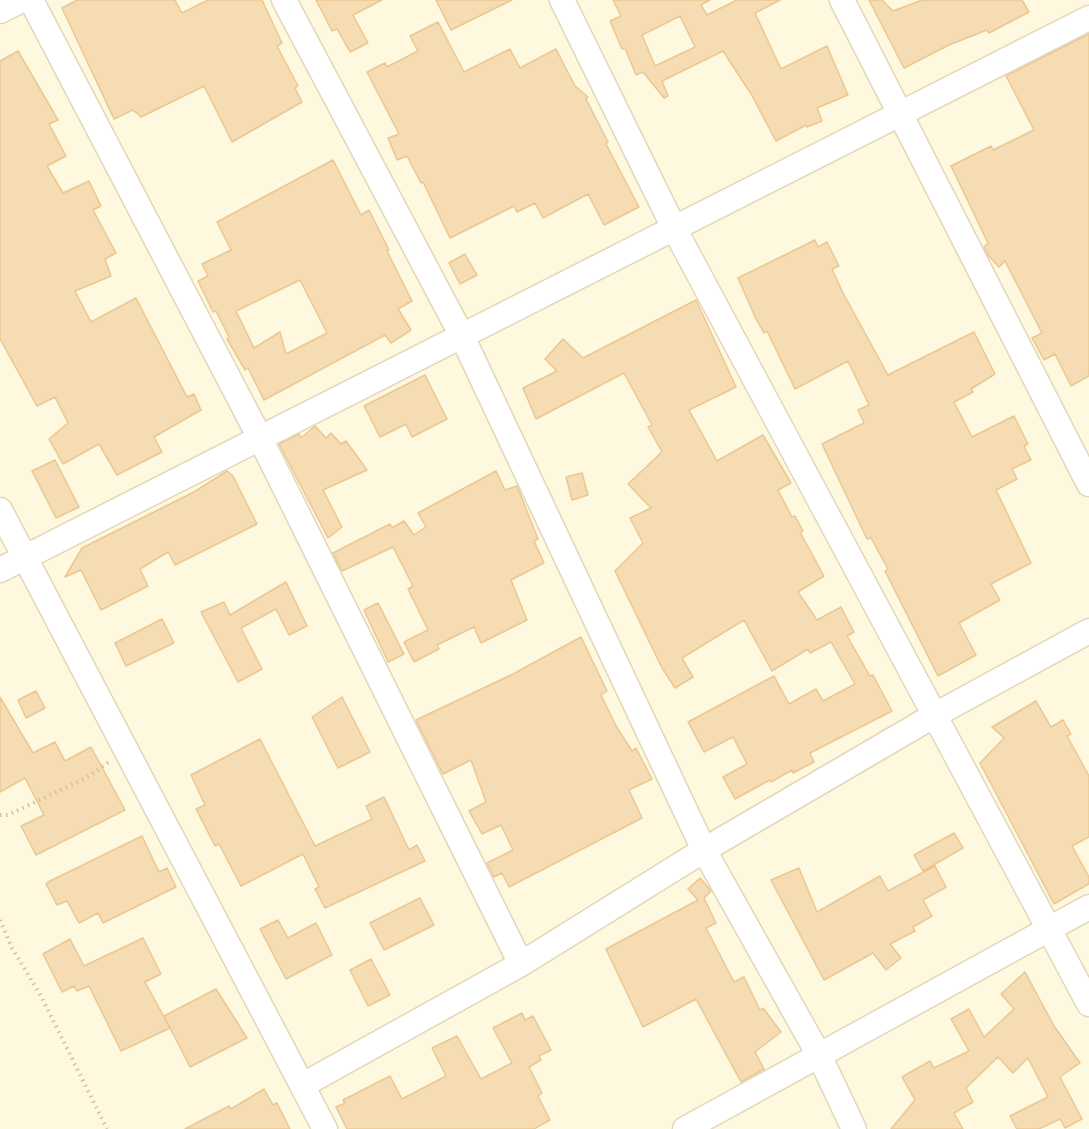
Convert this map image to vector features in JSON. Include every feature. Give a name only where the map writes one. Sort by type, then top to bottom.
[{"type":"street","points":[[0,11],[22,0]]},
{"type":"street","points":[[31,0],[260,438],[521,964]]},
{"type":"street","points":[[284,0],[462,336],[704,850],[820,1057],[854,1129]]},
{"type":"street","points":[[562,0],[674,228],[1051,929],[1089,1004]]},
{"type":"street","points":[[842,0],[1089,484]]},
{"type":"street","points":[[0,570],[1089,18]]},
{"type":"street","points":[[0,510],[23,559],[325,1129]]},
{"type":"street","points":[[303,1085],[521,964],[704,850],[935,715],[1089,631]]},
{"type":"street","points":[[685,1129],[820,1057],[1089,907]]},
{"type":"path","points":[[0,815],[9,815],[86,778],[125,751]]},
{"type":"path","points":[[0,920],[12,948],[41,996],[107,1129]]},
{"type":"building","points":[[77,0],[175,0],[182,13],[208,0],[262,0],[282,43],[277,46],[298,86],[295,88],[302,102],[232,142],[204,86],[141,117],[133,110],[114,119],[62,8]]},
{"type":"building","points":[[316,0],[382,0],[353,15],[368,43],[350,52],[337,29],[332,31]]},
{"type":"building","points":[[436,0],[512,0],[451,30]]},
{"type":"building","points":[[613,0],[710,0],[701,5],[707,15],[737,0],[780,0],[755,13],[781,69],[827,46],[848,95],[817,108],[822,121],[807,127],[806,125],[776,141],[751,94],[723,51],[662,81],[668,96],[664,98],[643,72],[636,75],[625,48],[622,49],[610,21],[621,16]],"holes":[[[680,16],[695,47],[655,66],[642,35]]]},
{"type":"building","points":[[869,0],[882,0],[893,11],[922,0],[1022,0],[1029,12],[989,33],[987,30],[949,45],[904,68]]},
{"type":"building","points":[[438,22],[464,72],[510,49],[520,68],[556,49],[575,86],[588,97],[586,99],[608,142],[606,144],[639,207],[604,225],[588,194],[543,218],[535,203],[517,212],[514,206],[450,238],[423,182],[421,183],[407,156],[397,160],[388,138],[399,134],[367,72],[385,63],[387,67],[418,51],[410,36]]},
{"type":"building","points":[[1089,34],[1089,376],[1071,386],[1055,354],[1044,360],[1032,338],[1042,333],[1005,261],[999,267],[988,255],[984,247],[988,243],[951,166],[991,146],[993,150],[1034,130],[1006,76]]},
{"type":"building","points":[[18,51],[58,120],[49,124],[66,156],[47,166],[63,193],[89,181],[101,206],[93,210],[116,253],[105,259],[111,276],[75,291],[91,322],[136,298],[187,397],[194,394],[201,410],[154,437],[162,452],[117,475],[99,444],[63,464],[49,439],[68,423],[55,397],[37,406],[0,339],[0,61]]},
{"type":"building","points":[[333,160],[361,215],[369,210],[389,250],[387,251],[412,301],[398,309],[411,330],[391,343],[385,335],[264,400],[248,368],[245,370],[227,339],[229,337],[216,311],[213,312],[198,281],[208,276],[202,264],[231,250],[217,222]],"holes":[[[300,280],[327,333],[286,354],[280,332],[254,348],[236,311]]]},
{"type":"building","points":[[815,240],[818,247],[827,242],[839,266],[832,269],[843,293],[888,375],[974,332],[995,374],[971,389],[973,392],[954,402],[972,437],[1014,416],[1028,444],[1024,446],[1031,460],[1012,469],[1017,479],[996,490],[1031,563],[991,584],[1000,600],[959,623],[976,655],[938,676],[885,571],[888,569],[871,538],[867,539],[822,444],[864,423],[858,410],[869,405],[848,361],[795,389],[767,331],[764,333],[756,319],[738,278]]},
{"type":"building","points":[[465,254],[477,275],[460,284],[449,263]]},
{"type":"building","points":[[696,300],[736,387],[689,410],[717,461],[763,435],[791,483],[778,490],[792,517],[795,516],[803,531],[800,532],[824,576],[798,592],[817,620],[841,607],[854,632],[847,636],[870,676],[873,675],[892,711],[810,753],[814,762],[793,773],[792,770],[771,782],[770,780],[735,799],[723,777],[747,764],[733,737],[704,752],[688,722],[774,676],[789,704],[816,689],[823,701],[855,684],[831,642],[810,653],[808,649],[772,671],[744,620],[682,658],[693,677],[675,688],[662,668],[615,571],[643,543],[630,518],[651,508],[628,484],[662,452],[648,427],[652,425],[624,373],[536,419],[523,388],[557,371],[545,359],[563,339],[583,358]]},
{"type":"building","points":[[425,375],[447,419],[412,437],[406,424],[380,437],[364,406]]},
{"type":"building","points":[[315,426],[326,438],[331,433],[341,444],[346,441],[367,470],[323,490],[342,527],[328,538],[279,444],[299,434],[301,438]]},
{"type":"building","points":[[55,460],[79,507],[56,518],[32,471]]},
{"type":"building","points":[[227,471],[233,476],[257,524],[175,565],[168,552],[140,569],[148,586],[101,610],[81,570],[65,577],[82,548],[194,492]]},
{"type":"building","points":[[496,471],[505,490],[517,486],[538,539],[534,541],[544,563],[511,580],[527,620],[481,643],[474,627],[437,645],[439,649],[414,662],[404,642],[428,630],[408,589],[413,586],[393,547],[342,571],[333,553],[390,524],[392,528],[404,521],[414,535],[426,527],[418,513]]},
{"type":"building","points":[[582,473],[588,495],[572,500],[566,477]]},
{"type":"building","points":[[286,582],[307,626],[289,635],[276,609],[241,628],[262,669],[238,682],[201,612],[224,602],[230,615]]},
{"type":"building","points":[[378,603],[404,654],[388,662],[364,610]]},
{"type":"building","points":[[162,619],[174,643],[126,666],[115,643]]},
{"type":"building","points":[[581,637],[607,691],[601,695],[616,726],[632,751],[636,748],[652,779],[629,790],[642,818],[509,887],[502,873],[494,877],[487,863],[513,850],[501,825],[482,834],[469,811],[486,802],[471,760],[443,774],[416,720],[513,674]]},
{"type":"building","points":[[36,691],[45,708],[26,718],[18,700]]},
{"type":"building","points":[[0,697],[33,753],[55,742],[65,761],[91,747],[125,810],[36,855],[21,826],[44,815],[25,778],[0,792]]},
{"type":"building","points":[[342,697],[370,752],[338,768],[312,717]]},
{"type":"building","points":[[1036,701],[1051,727],[1063,720],[1071,734],[1067,736],[1089,776],[1089,837],[1072,846],[1089,877],[1089,884],[1054,904],[980,763],[1004,738],[992,727]]},
{"type":"building","points":[[260,739],[315,846],[372,819],[366,806],[384,797],[409,850],[417,845],[425,861],[325,908],[315,889],[319,887],[303,854],[241,886],[219,844],[215,846],[196,809],[205,805],[191,775]]},
{"type":"building","points":[[954,833],[963,848],[923,871],[914,855]]},
{"type":"building","points":[[142,836],[159,872],[167,868],[176,887],[103,923],[98,913],[79,923],[67,901],[57,905],[46,884],[48,882]]},
{"type":"building","points":[[935,866],[946,887],[923,900],[932,916],[913,927],[915,931],[890,944],[901,958],[886,970],[873,953],[824,980],[771,880],[799,868],[817,912],[880,876],[888,891]]},
{"type":"building","points":[[700,878],[711,891],[704,898],[716,923],[706,928],[734,982],[744,977],[760,1010],[763,1008],[781,1032],[755,1052],[764,1069],[741,1082],[696,999],[643,1027],[606,949],[698,900],[688,889]]},
{"type":"building","points":[[420,898],[434,925],[384,950],[370,923]]},
{"type":"building","points":[[278,920],[288,938],[316,923],[332,955],[286,979],[260,929]]},
{"type":"building","points":[[143,938],[161,974],[145,982],[170,1028],[121,1051],[89,986],[77,991],[74,986],[62,992],[43,954],[70,939],[84,966]]},
{"type":"building","points":[[371,959],[390,995],[368,1006],[350,970]]},
{"type":"building","points":[[1025,972],[1054,1026],[1080,1063],[1060,1077],[1082,1119],[1065,1128],[1060,1119],[1039,1129],[1017,1129],[1010,1116],[1048,1097],[1028,1058],[1013,1073],[998,1057],[966,1088],[973,1102],[954,1113],[963,1129],[891,1129],[915,1100],[902,1077],[930,1061],[934,1068],[969,1051],[951,1019],[969,1009],[984,1037],[1014,1009],[1001,994]]},
{"type":"building","points":[[216,989],[247,1038],[190,1067],[164,1016]]},
{"type":"building","points":[[522,1013],[525,1020],[533,1016],[551,1050],[539,1056],[541,1060],[529,1067],[542,1093],[538,1096],[550,1120],[534,1129],[347,1129],[336,1107],[345,1103],[343,1100],[390,1076],[402,1099],[446,1076],[432,1048],[457,1036],[481,1079],[512,1063],[493,1028]]},
{"type":"building","points":[[264,1089],[273,1105],[277,1103],[290,1129],[185,1129],[229,1106],[231,1109]]}]
